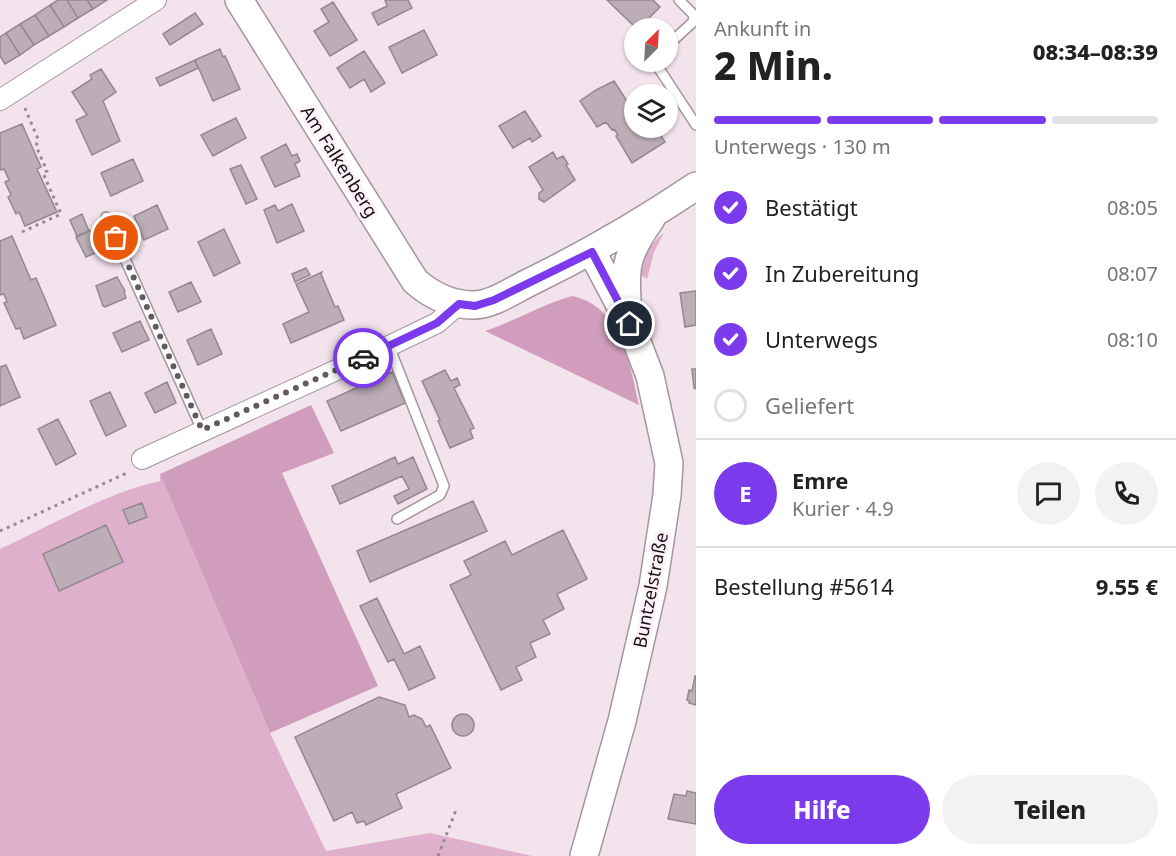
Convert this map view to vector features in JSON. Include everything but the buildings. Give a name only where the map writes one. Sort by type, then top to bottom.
[{"type":"street","points":[[8,95],[156,0]]},
{"type":"street","name":"Am Falkenberg","points":[[239,0],[415,281],[427,292],[459,304]]},
{"type":"street","points":[[142,459],[437,323],[459,304],[475,306],[494,300],[592,252],[696,186]]},
{"type":"street","name":"Buntzelstraße","points":[[630,324],[625,278],[637,238],[655,213]]},
{"type":"street","name":"Buntzelstraße","points":[[584,856],[636,666],[653,586],[667,495],[669,463],[650,376],[630,324],[592,252]]},
{"type":"lane","points":[[678,36],[693,22],[694,15],[679,0]]},
{"type":"lane","points":[[661,72],[696,125]]},
{"type":"lane","points":[[106,217],[202,430]]},
{"type":"lane","points":[[389,346],[444,486],[436,497],[397,519]]},
{"type":"path","points":[[8,95],[38,139],[36,146],[47,171],[43,173],[61,214],[22,232]]},
{"type":"path","points":[[0,531],[135,469],[142,459]]},
{"type":"path","points":[[438,856],[456,810]]},
{"type":"shaded area","points":[[664,233],[654,252],[647,279],[641,275],[643,262],[651,246]]},
{"type":"shaded area","points":[[572,296],[589,302],[602,311],[612,324],[627,355],[639,405],[485,331]]},
{"type":"shaded area","points":[[311,405],[334,453],[282,473],[378,686],[270,733],[160,474]]},
{"type":"shaded area","points":[[160,474],[270,733],[326,851],[430,833],[532,856],[0,856],[0,549],[119,493],[160,481]]},
{"type":"way so far","points":[[116,238],[202,430],[363,358]]},
{"type":"route","points":[[363,358],[437,323],[459,304],[475,306],[494,300],[592,252],[630,324]]}]
